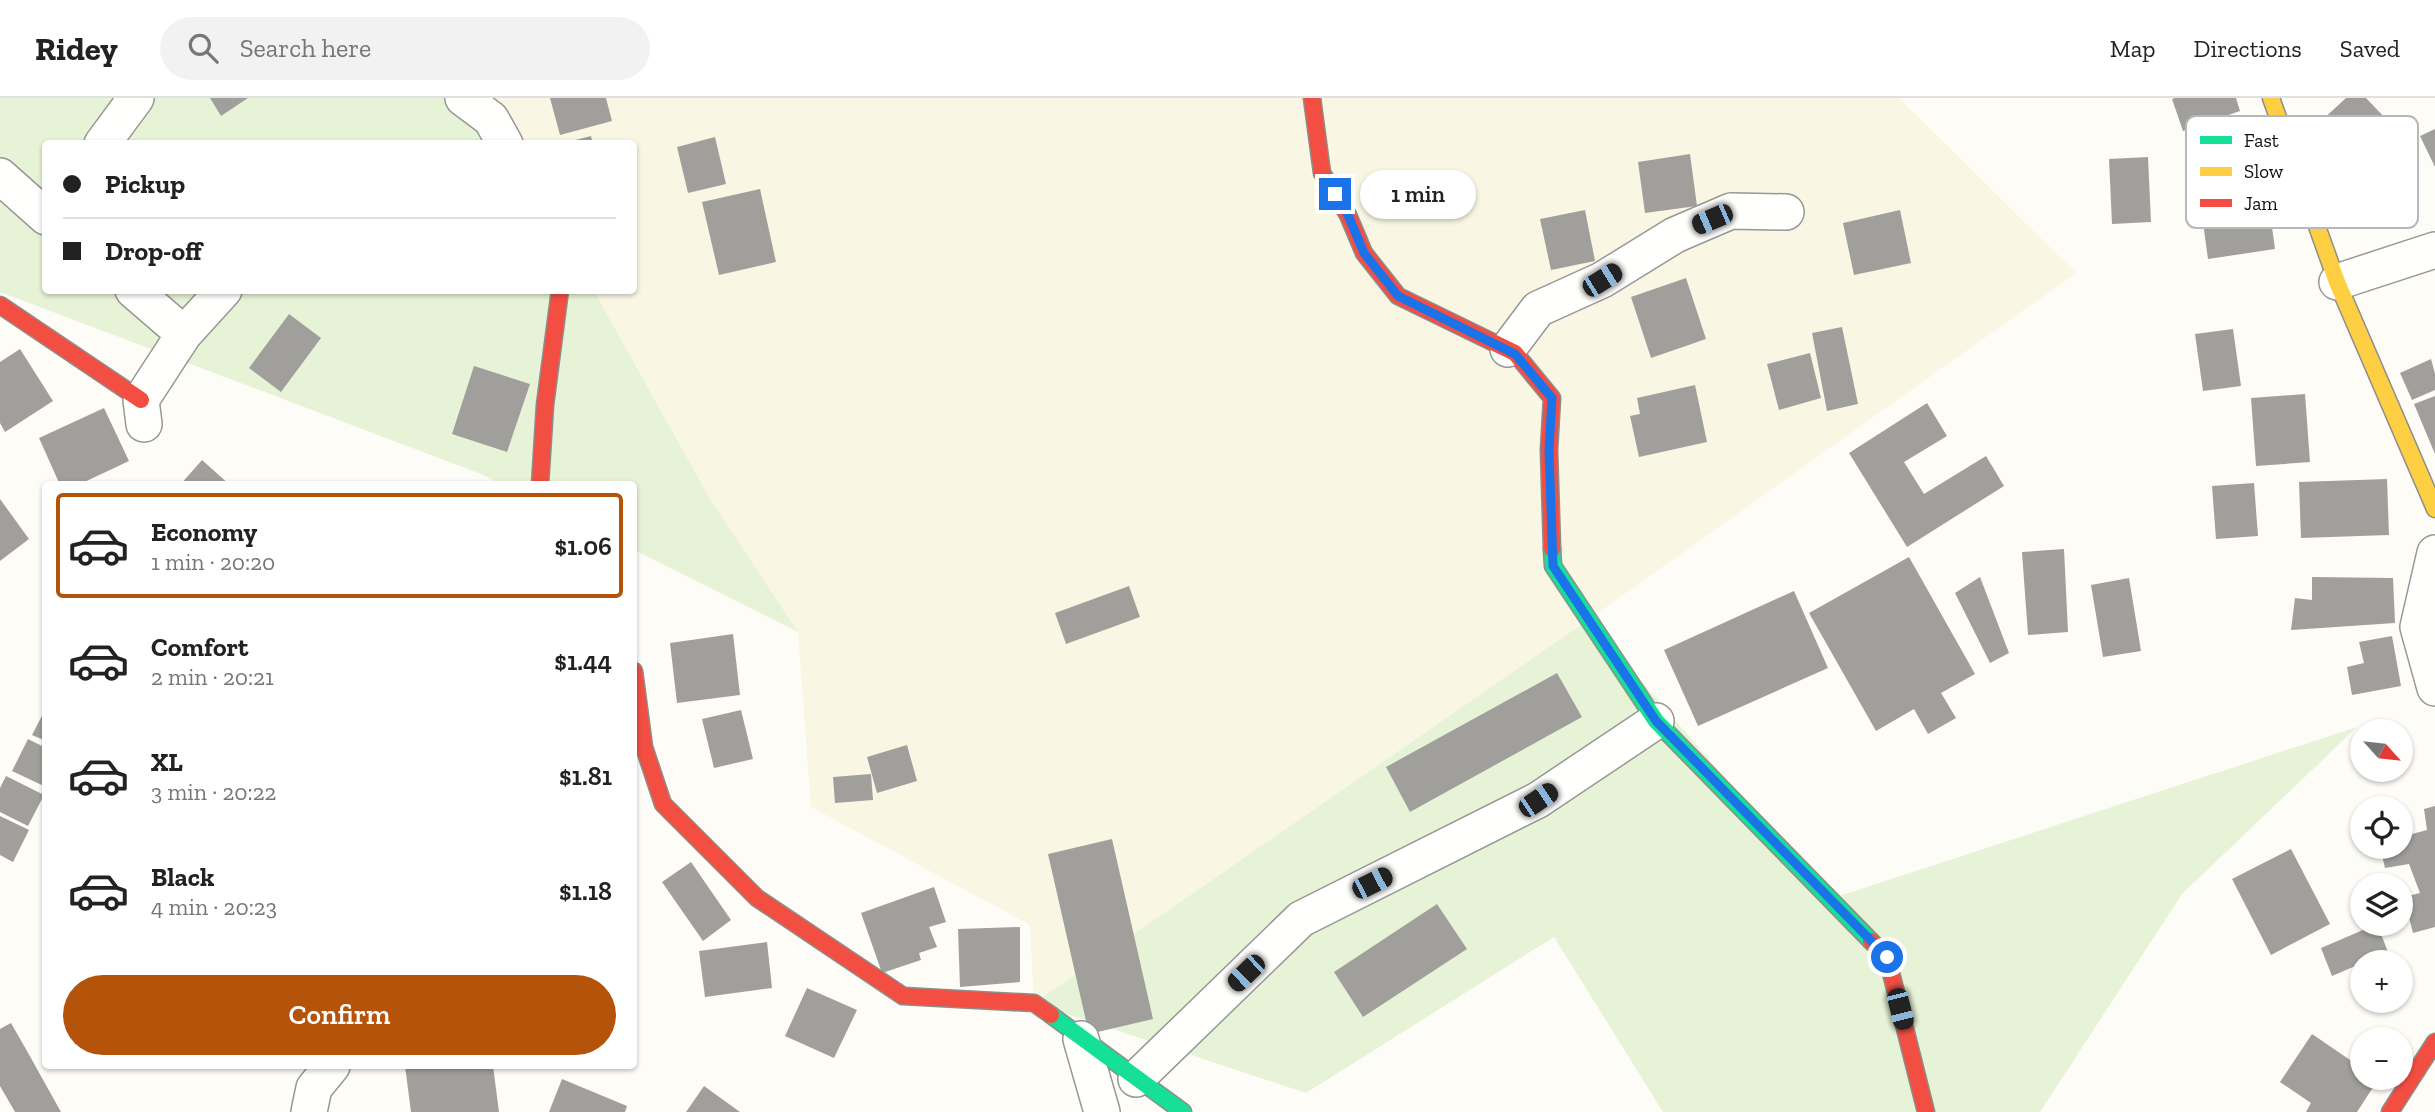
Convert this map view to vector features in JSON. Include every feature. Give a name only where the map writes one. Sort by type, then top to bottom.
[{"type":"street","points":[[105,140],[135,98]]},
{"type":"street","points":[[463,98],[491,119],[503,140]]},
{"type":"street","points":[[1312,98],[1322,173],[1348,215],[1364,253],[1398,296],[1508,349],[1552,398],[1549,450],[1553,566],[1656,721],[1887,957],[1926,1112]]},
{"type":"street","points":[[2272,98],[2278,116]]},
{"type":"street","points":[[0,176],[42,213]]},
{"type":"street","points":[[1508,349],[1538,309],[1602,280],[1675,235],[1731,211],[1786,212]]},
{"type":"street","points":[[2318,228],[2337,282],[2435,509]]},
{"type":"street","points":[[2337,282],[2435,250]]},
{"type":"street","points":[[138,294],[184,334]]},
{"type":"street","points":[[0,305],[143,412],[184,334],[220,294]]},
{"type":"street","points":[[540,481],[545,405],[559,294]]},
{"type":"street","points":[[2435,553],[2418,627],[2435,688]]},
{"type":"street","points":[[637,694],[644,747],[663,804],[757,898],[903,996],[1034,1003],[1182,1112]]},
{"type":"street","points":[[1136,1079],[1301,919],[1538,800],[1656,721]]},
{"type":"street","points":[[1081,1039],[1102,1112]]},
{"type":"street","points":[[2402,1108],[2435,1042]]},
{"type":"street","points":[[309,1112],[314,1088],[330,1069]]},
{"type":"shaded area","points":[[487,98],[1899,98],[2076,273],[1588,620],[1034,1003],[1030,925],[811,807],[798,632],[709,497],[596,294],[637,294],[637,140],[510,140]]},
{"type":"green space","points":[[0,98],[487,98],[510,140],[42,140],[42,294],[596,294],[709,497],[798,632],[637,552],[637,481],[495,481],[0,292]]},
{"type":"green space","points":[[1588,620],[1830,899],[2350,729],[2350,734],[2182,894],[2040,1112],[1663,1112],[1554,937],[1306,1093],[1034,1003]]},
{"type":"building","points":[[210,98],[248,98],[221,116]]},
{"type":"building","points":[[550,98],[606,98],[612,121],[560,135]]},
{"type":"building","points":[[2236,98],[2240,111],[2226,116],[2186,116],[2186,130],[2183,131],[2172,99]]},
{"type":"building","points":[[2346,98],[2366,98],[2383,116],[2326,116]]},
{"type":"building","points":[[2435,129],[2435,167],[2420,136]]},
{"type":"building","points":[[591,136],[592,140],[576,140]]},
{"type":"building","points":[[715,137],[726,184],[688,193],[677,147]]},
{"type":"building","points":[[1690,154],[1697,206],[1645,213],[1638,162]]},
{"type":"building","points":[[2148,157],[2151,222],[2112,224],[2109,159]]},
{"type":"building","points":[[760,189],[776,262],[719,275],[702,202]]},
{"type":"building","points":[[1585,210],[1595,261],[1551,270],[1540,219]]},
{"type":"building","points":[[1900,210],[1911,263],[1854,275],[1843,223]]},
{"type":"building","points":[[2204,228],[2272,228],[2275,249],[2208,259]]},
{"type":"building","points":[[1686,278],[1706,339],[1651,358],[1631,297]]},
{"type":"building","points":[[289,314],[321,338],[281,392],[249,368]]},
{"type":"building","points":[[1842,327],[1858,404],[1827,411],[1812,333]]},
{"type":"building","points":[[2233,329],[2241,386],[2203,391],[2195,334]]},
{"type":"building","points":[[20,349],[53,401],[5,432],[0,423],[0,362]]},
{"type":"building","points":[[1810,353],[1821,398],[1779,410],[1767,364]]},
{"type":"building","points":[[2431,359],[2435,390],[2412,400],[2400,373]]},
{"type":"building","points":[[474,366],[530,384],[507,452],[452,434]]},
{"type":"building","points":[[1695,385],[1707,442],[1639,457],[1630,416],[1640,414],[1637,398]]},
{"type":"building","points":[[2305,394],[2310,462],[2256,466],[2251,398]]},
{"type":"building","points":[[2435,396],[2435,454],[2414,404]]},
{"type":"building","points":[[1927,403],[1947,436],[1904,462],[1924,494],[1986,456],[2004,486],[1907,547],[1849,453]]},
{"type":"building","points":[[104,408],[129,461],[86,481],[58,481],[39,438]]},
{"type":"building","points":[[202,460],[226,481],[184,481]]},
{"type":"building","points":[[2387,479],[2389,535],[2301,538],[2299,482]]},
{"type":"building","points":[[2254,483],[2258,536],[2216,539],[2212,486]]},
{"type":"building","points":[[0,499],[29,539],[0,561]]},
{"type":"building","points":[[2064,549],[2068,632],[2028,635],[2022,552]]},
{"type":"building","points":[[1909,557],[1975,674],[1941,693],[1956,718],[1928,734],[1914,709],[1876,731],[1809,613]]},
{"type":"building","points":[[1980,577],[2009,653],[1990,663],[1955,593]]},
{"type":"building","points":[[2312,577],[2393,578],[2395,623],[2291,630],[2295,598],[2312,600]]},
{"type":"building","points":[[2129,578],[2141,651],[2103,657],[2091,585]]},
{"type":"building","points":[[1129,586],[1140,617],[1066,644],[1055,613]]},
{"type":"building","points":[[1794,591],[1828,668],[1698,726],[1664,650]]},
{"type":"building","points":[[733,634],[740,695],[677,703],[670,643]]},
{"type":"building","points":[[2392,636],[2401,686],[2352,695],[2347,667],[2364,663],[2359,642]]},
{"type":"building","points":[[1557,673],[1582,717],[1410,812],[1386,767]]},
{"type":"building","points":[[741,710],[753,759],[714,768],[702,719]]},
{"type":"building","points":[[42,716],[42,739],[32,735]]},
{"type":"building","points":[[28,739],[42,746],[42,785],[12,771]]},
{"type":"building","points":[[907,745],[917,781],[877,793],[867,757]]},
{"type":"building","points":[[871,774],[873,800],[835,803],[833,777]]},
{"type":"building","points":[[6,776],[42,794],[28,826],[0,812],[0,788]]},
{"type":"building","points":[[2435,806],[2435,927],[2413,933],[2413,895],[2420,893],[2413,873],[2409,864],[2385,868],[2383,859],[2413,859],[2413,834],[2427,830],[2424,809]]},
{"type":"building","points":[[0,816],[29,830],[13,862],[0,855]]},
{"type":"building","points":[[1112,839],[1153,1019],[1089,1034],[1048,854]]},
{"type":"building","points":[[2291,849],[2330,924],[2271,955],[2232,879]]},
{"type":"building","points":[[691,862],[731,920],[703,941],[662,882]]},
{"type":"building","points":[[934,887],[946,922],[929,927],[937,947],[919,953],[921,960],[882,973],[861,913]]},
{"type":"building","points":[[1437,904],[1467,949],[1363,1017],[1334,972]]},
{"type":"building","points":[[1020,927],[1020,982],[960,987],[958,929]]},
{"type":"building","points":[[2350,936],[2382,936],[2387,950],[2350,950],[2350,968],[2332,976],[2321,948]]},
{"type":"building","points":[[767,942],[772,988],[705,997],[699,951]]},
{"type":"building","points":[[807,988],[857,1010],[834,1058],[785,1036]]},
{"type":"building","points":[[11,1023],[61,1112],[15,1112],[0,1086],[0,1029]]},
{"type":"building","points":[[2312,1034],[2350,1060],[2350,1090],[2371,1090],[2357,1112],[2306,1112],[2311,1103],[2280,1082]]},
{"type":"building","points":[[405,1069],[493,1069],[499,1112],[411,1112]]},
{"type":"building","points":[[562,1079],[627,1106],[625,1112],[549,1112]]},
{"type":"building","points":[[704,1086],[740,1112],[686,1112]]},
{"type":"traffic: fast","points":[[1552,549],[1553,566],[1656,721],[1871,941]]},
{"type":"traffic: fast","points":[[1051,1015],[1183,1112]]},
{"type":"traffic: slow","points":[[2271,98],[2277,116]]},
{"type":"traffic: slow","points":[[2318,228],[2337,282],[2435,509]]},
{"type":"traffic: jam","points":[[1312,98],[1322,173],[1348,215],[1364,253],[1398,296],[1515,353],[1552,398],[1549,450],[1552,549]]},
{"type":"traffic: jam","points":[[540,481],[545,405],[559,294]]},
{"type":"traffic: jam","points":[[0,305],[141,400]]},
{"type":"traffic: jam","points":[[637,694],[644,747],[663,804],[757,898],[903,996],[1034,1003],[1051,1015]]},
{"type":"traffic: jam","points":[[1871,941],[1887,957],[1926,1112]]},
{"type":"traffic: jam","points":[[2390,1112],[2435,1042]]},
{"type":"route","points":[[1335,194],[1348,215],[1364,253],[1398,296],[1515,354],[1552,398],[1549,450],[1553,566],[1656,721],[1887,957]]}]
